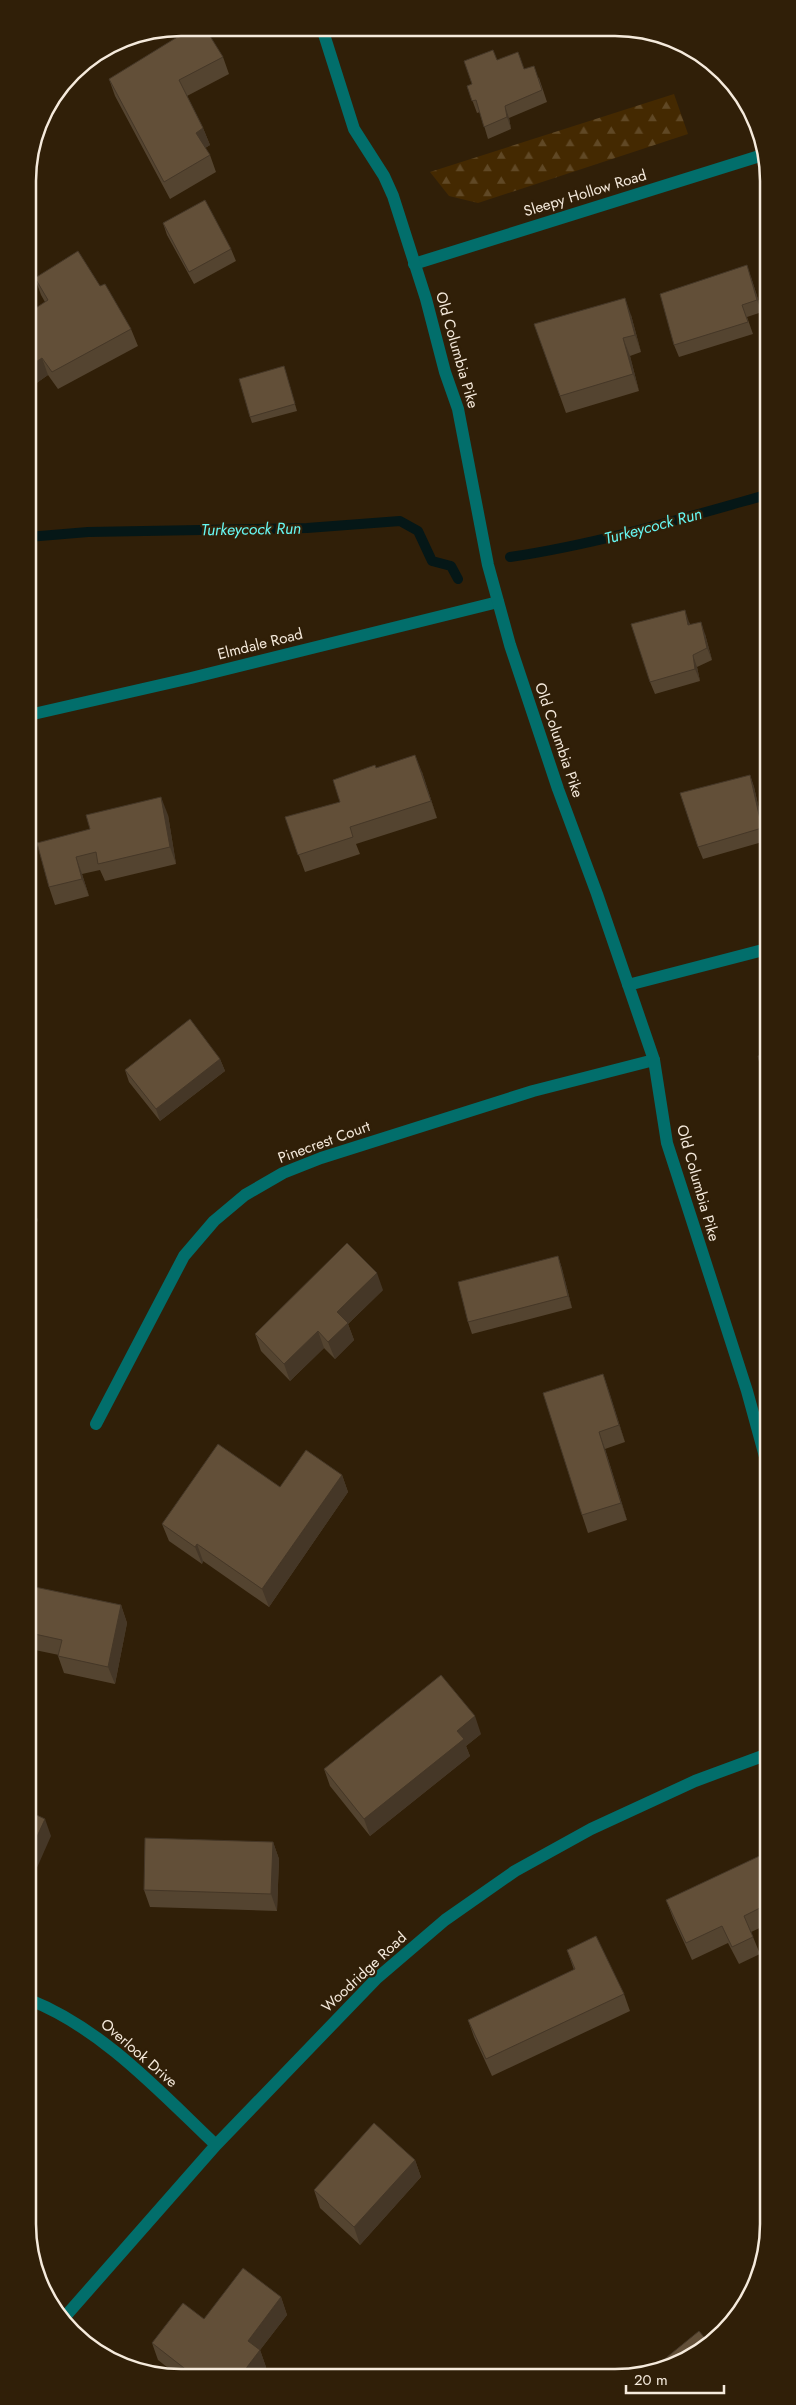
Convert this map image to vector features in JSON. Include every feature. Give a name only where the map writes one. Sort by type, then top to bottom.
[{"type":"street","name":"Old Columbia Pike","points":[[325,36],[354,129],[384,176],[390,189],[414,264],[458,409],[488,565],[498,602],[558,789],[598,894],[654,1060],[667,1143],[759,1438]]},
{"type":"street","name":"Sleepy Hollow Road","points":[[414,264],[758,157]]},
{"type":"street","name":"Elmdale Road","points":[[37,713],[201,676],[498,602]]},
{"type":"street","points":[[628,985],[760,951]]},
{"type":"street","name":"Pinecrest Court","points":[[96,1424],[184,1256],[214,1221],[245,1195],[283,1173],[321,1158],[533,1092],[654,1060]]},
{"type":"street","name":"Woodridge Road","points":[[68,2314],[216,2145],[376,1979],[445,1920],[515,1871],[591,1829],[695,1781],[759,1757]]},
{"type":"street","name":"Overlook Drive","points":[[36,2003],[85,2028],[147,2079],[216,2145]]},
{"type":"green space","points":[[674,94],[688,134],[478,203],[449,196],[430,172]]},
{"type":"building","points":[[179,36],[210,36],[223,57],[179,80],[203,128],[196,133],[210,155],[164,182],[109,79]]},
{"type":"building","points":[[493,50],[497,60],[518,52],[524,69],[534,66],[542,90],[505,106],[507,117],[484,127],[476,100],[472,101],[467,86],[472,84],[464,61]]},
{"type":"building","points":[[205,200],[231,249],[189,272],[163,223]]},
{"type":"building","points":[[78,251],[100,286],[105,284],[131,329],[52,372],[42,358],[37,361],[37,307],[48,300],[37,281],[37,277]]},
{"type":"building","points":[[747,265],[757,300],[742,305],[748,322],[674,345],[660,294]]},
{"type":"building","points":[[625,298],[635,335],[623,338],[633,374],[560,396],[534,324]]},
{"type":"building","points":[[284,366],[295,404],[250,417],[239,379]]},
{"type":"building","points":[[685,610],[688,625],[701,622],[707,648],[693,655],[695,669],[650,682],[631,624]]},
{"type":"building","points":[[415,755],[431,801],[350,827],[353,837],[298,855],[285,817],[340,802],[333,780],[375,765],[376,768]]},
{"type":"building","points":[[750,775],[760,818],[760,829],[698,847],[680,793]]},
{"type":"building","points":[[161,797],[170,847],[98,864],[96,852],[76,857],[82,879],[49,887],[37,843],[90,829],[86,815]]},
{"type":"building","points":[[190,1019],[220,1059],[156,1109],[125,1070]]},
{"type":"building","points":[[347,1243],[377,1273],[337,1312],[348,1323],[328,1342],[318,1331],[284,1364],[255,1334]]},
{"type":"building","points":[[558,1256],[568,1296],[468,1322],[458,1282]]},
{"type":"building","points":[[603,1374],[619,1425],[599,1432],[621,1503],[582,1515],[543,1393]]},
{"type":"building","points":[[218,1444],[280,1487],[306,1450],[342,1475],[262,1589],[197,1544],[195,1547],[162,1524]]},
{"type":"building","points":[[36,1587],[121,1605],[108,1667],[58,1656],[62,1640],[36,1634]]},
{"type":"building","points":[[441,1675],[475,1716],[457,1731],[464,1739],[364,1819],[324,1769]]},
{"type":"building","points":[[36,1815],[45,1819],[36,1838]]},
{"type":"building","points":[[145,1838],[273,1842],[271,1894],[144,1890]]},
{"type":"building","points":[[759,1856],[759,1908],[744,1916],[753,1937],[732,1947],[722,1926],[686,1943],[666,1900]]},
{"type":"building","points":[[596,1936],[624,1994],[486,2059],[468,2020],[575,1969],[567,1950]]},
{"type":"building","points":[[374,2123],[415,2160],[354,2227],[314,2190]]},
{"type":"building","points":[[243,2268],[281,2297],[248,2341],[260,2350],[246,2369],[185,2369],[152,2343],[183,2303],[204,2319]]},
{"type":"building","points":[[699,2331],[705,2338],[679,2354],[662,2361]]},
{"type":"waterway","name":"Turkeycock Run","points":[[510,557],[607,538],[760,497]]},
{"type":"waterway","name":"Turkeycock Run","points":[[37,536],[88,532],[307,528],[400,521],[418,531],[432,561],[451,566],[458,579]]}]
